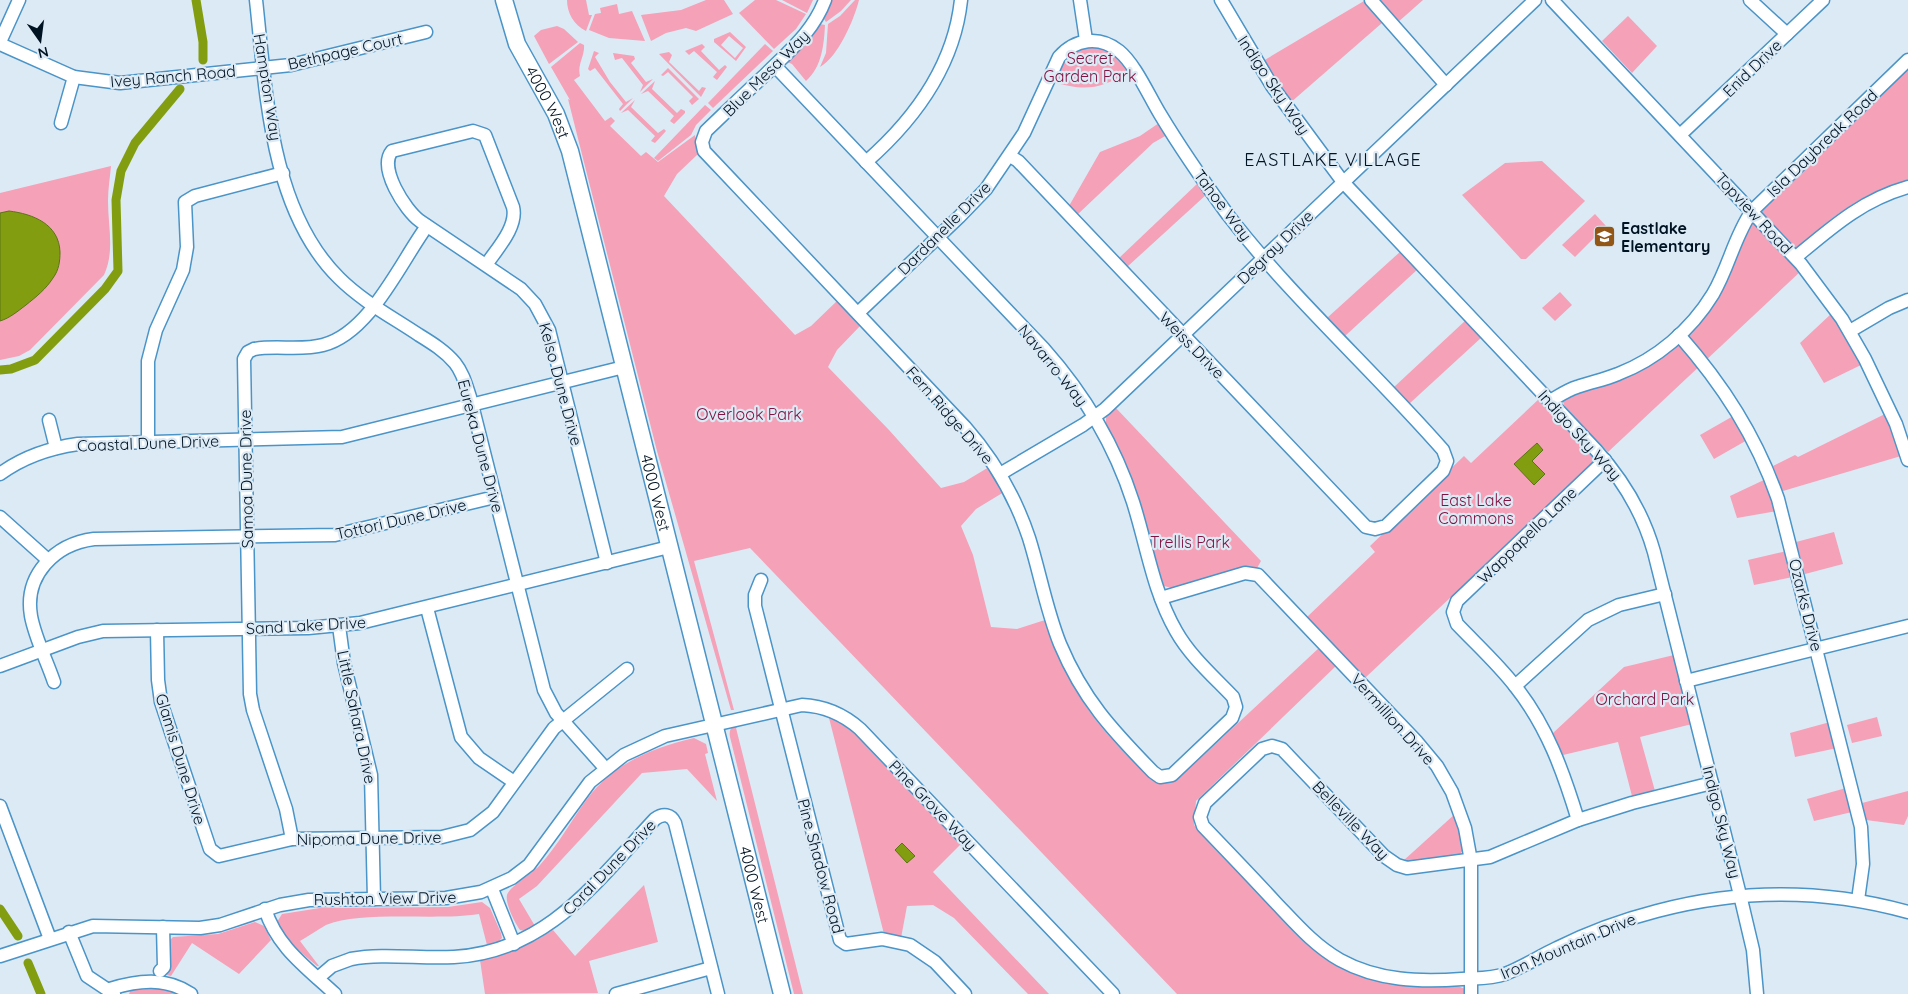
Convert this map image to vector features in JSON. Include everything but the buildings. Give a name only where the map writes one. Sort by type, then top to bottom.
[{"type":"main road","name":"4000 West","points":[[504,0],[520,49],[556,114],[566,138],[782,994]]},
{"type":"street","points":[[0,43],[19,0]]},
{"type":"street","name":"Hampton Way","points":[[256,0],[269,114],[283,173]]},
{"type":"street","name":"Blue Mesa Way","points":[[702,142],[706,131],[810,31],[825,0]]},
{"type":"street","points":[[866,162],[900,130],[922,103],[950,49],[961,0]]},
{"type":"street","points":[[1080,0],[1086,40]]},
{"type":"street","name":"Indigo Sky Way","points":[[1221,0],[1272,86],[1344,182],[1605,460],[1622,480],[1641,514],[1665,594],[1740,896],[1753,950],[1757,994]]},
{"type":"street","points":[[1371,0],[1446,85]]},
{"type":"street","name":"Degray Drive","points":[[1000,474],[1094,417],[1535,0]]},
{"type":"street","name":"Topview Road","points":[[1552,0],[1796,257],[1850,331],[1877,382],[1896,424],[1908,460]]},
{"type":"street","points":[[1750,0],[1787,34]]},
{"type":"street","name":"Enid Drive","points":[[1680,135],[1823,0]]},
{"type":"street","name":"Bethpage Court","points":[[263,67],[294,64],[426,32]]},
{"type":"street","name":"Dardanelle Drive","points":[[858,313],[974,202],[1010,156],[1030,121],[1059,57],[1074,44],[1086,40]]},
{"type":"street","name":"Tahoe Way","points":[[1086,40],[1100,41],[1112,46],[1128,60],[1195,169],[1263,258],[1445,452],[1447,461],[1444,471],[1386,526],[1375,529]]},
{"type":"street","name":"Ivey Ranch Road","points":[[0,43],[74,77],[103,82],[132,82],[263,67]]},
{"type":"street","name":"Isla Daybreak Road","points":[[1550,401],[1572,389],[1632,368],[1659,352],[1679,336],[1704,306],[1718,285],[1740,229],[1752,211],[1908,60]]},
{"type":"street","name":"Navarro Way","points":[[775,66],[1053,359],[1094,417],[1128,486],[1161,598],[1181,640],[1233,697],[1236,707],[1232,718],[1174,773],[1163,777]]},
{"type":"street","points":[[61,123],[74,77]]},
{"type":"street","name":"Kelso Dune Drive","points":[[486,266],[511,226],[514,212],[487,138],[482,132],[474,131],[396,150],[390,154],[389,162],[398,196],[407,210],[427,226],[486,266],[521,289],[538,308],[549,330],[607,563]]},
{"type":"street","name":"Fern Ridge Drive","points":[[702,142],[706,154],[965,427],[1000,474],[1024,525],[1049,614],[1075,675],[1090,702],[1111,729],[1153,772],[1163,777]]},
{"type":"street","name":"Weiss Drive","points":[[1010,156],[1018,162],[1364,525],[1375,529]]},
{"type":"street","points":[[148,442],[148,361],[156,330],[180,281],[185,264],[187,247],[184,209],[186,202],[195,196],[283,173]]},
{"type":"street","name":"Eureka Dune Drive","points":[[283,173],[298,219],[312,245],[338,278],[374,306],[450,358],[464,378],[544,690],[551,706],[605,768]]},
{"type":"street","points":[[1796,257],[1851,211],[1880,196],[1908,187]]},
{"type":"street","name":"Samoa Dune Drive","points":[[292,839],[286,809],[251,702],[246,537],[244,363],[248,352],[258,348],[308,348],[329,344],[354,330],[374,306],[427,226]]},
{"type":"street","points":[[1850,331],[1889,308],[1908,300]]},
{"type":"street","name":"Ozarks Drive","points":[[1679,336],[1726,392],[1744,421],[1763,457],[1778,498],[1863,836],[1863,864],[1858,900]]},
{"type":"street","name":"Coastal Dune Drive","points":[[0,474],[29,457],[56,448],[89,443],[342,437],[624,367]]},
{"type":"street","points":[[1896,424],[1908,419]]},
{"type":"street","points":[[49,420],[56,448]]},
{"type":"street","name":"Wappapello Lane","points":[[1515,686],[1458,624],[1453,612],[1457,601],[1605,460]]},
{"type":"street","name":"Tottori Dune Drive","points":[[54,682],[33,622],[31,599],[36,580],[48,560],[69,546],[94,539],[344,534],[495,497]]},
{"type":"street","points":[[0,516],[48,560]]},
{"type":"street","name":"Sand Lake Drive","points":[[0,666],[94,633],[339,626],[376,620],[670,547]]},
{"type":"street","name":"Vermillion Drive","points":[[1161,598],[1242,573],[1252,572],[1258,575],[1432,760],[1457,804],[1465,828],[1471,860],[1471,994]]},
{"type":"street","name":"Pine Shadow Road","points":[[761,580],[755,602],[840,940],[846,944],[882,939],[910,945],[935,962],[965,994]]},
{"type":"street","points":[[1578,820],[1567,782],[1553,748],[1536,716],[1515,686],[1578,626],[1618,605],[1665,594]]},
{"type":"street","points":[[427,608],[461,737],[479,758],[514,782]]},
{"type":"street","name":"Little Sahara Drive","points":[[339,626],[346,674],[371,775],[374,899]]},
{"type":"street","points":[[1686,681],[1908,626]]},
{"type":"street","name":"Glamis Dune Drive","points":[[157,630],[158,680],[161,702],[210,849],[215,855]]},
{"type":"street","name":"Nipoma Dune Drive","points":[[215,855],[223,856],[292,839],[442,837],[461,833],[486,818],[545,738],[563,720],[627,670]]},
{"type":"street","name":"Pine Grove Way","points":[[714,724],[802,705],[836,712],[853,722],[1114,994]]},
{"type":"street","name":"Rushton View Drive","points":[[0,956],[69,932],[104,925],[162,933],[210,927],[265,909],[309,900],[458,897],[492,889],[512,878],[532,860],[583,790],[605,768],[624,755],[654,740],[714,724]]},
{"type":"street","name":"Belleville Way","points":[[1200,817],[1204,803],[1262,749],[1276,746],[1282,749],[1392,863],[1402,868],[1416,869],[1494,855],[1578,820],[1632,803],[1712,783]]},
{"type":"street","points":[[0,806],[50,939]]},
{"type":"street","name":"Coral Dune Drive","points":[[318,978],[332,966],[350,959],[468,956],[514,944],[542,930],[566,912],[655,819],[668,815],[675,823],[718,994]]},
{"type":"street","name":"Iron Mountain Drive","points":[[1200,817],[1203,826],[1305,933],[1338,959],[1364,971],[1392,978],[1471,979],[1503,974],[1582,936],[1634,917],[1681,905],[1740,896],[1800,894],[1858,900],[1908,912]]},
{"type":"street","points":[[492,889],[514,944]]},
{"type":"street","points":[[265,909],[273,932],[281,943],[335,994]]},
{"type":"street","points":[[69,932],[87,976],[112,991],[131,982],[159,976],[191,994]]},
{"type":"street","points":[[159,976],[164,967],[162,933]]},
{"type":"street","points":[[616,994],[711,968]]},
{"type":"green space","points":[[567,0],[586,0],[589,15],[592,15],[586,31],[572,18]]},
{"type":"green space","points":[[706,0],[724,0],[733,14],[696,31],[686,28],[666,33],[651,41],[641,15],[681,10]]},
{"type":"green space","points":[[755,0],[776,0],[806,14],[796,29],[774,49],[739,13]]},
{"type":"green space","points":[[782,0],[813,0],[807,13]]},
{"type":"green space","points":[[831,0],[851,0],[841,11],[826,22],[824,19]]},
{"type":"green space","points":[[855,0],[859,0],[853,18],[839,47],[827,62],[820,67],[826,53],[828,24],[840,16]]},
{"type":"green space","points":[[1378,0],[1423,0],[1397,23]]},
{"type":"green space","points":[[1364,1],[1382,23],[1290,103],[1263,61]]},
{"type":"green space","points":[[617,4],[619,14],[632,11],[645,41],[609,38],[589,30],[595,14],[601,13],[600,8]]},
{"type":"green space","points":[[1628,16],[1657,46],[1632,73],[1602,41]]},
{"type":"green space","points":[[820,24],[825,25],[821,55],[816,69],[806,81],[792,64],[787,62],[810,41]]},
{"type":"green space","points":[[557,26],[564,29],[578,42],[549,64],[534,36],[541,30]]},
{"type":"green space","points":[[730,32],[746,47],[736,61],[714,42],[714,39]],"holes":[[[729,36],[743,48],[735,58],[721,45]]]},
{"type":"green space","name":"Overlook Park","points":[[580,43],[584,45],[579,72],[580,76],[574,80],[605,121],[611,117],[615,121],[610,126],[641,156],[646,152],[658,162],[695,135],[698,154],[677,174],[664,196],[795,335],[811,326],[838,300],[861,325],[837,350],[828,367],[889,430],[941,488],[964,482],[989,467],[1004,492],[976,509],[961,526],[973,555],[991,627],[1017,629],[1045,620],[1069,677],[1086,706],[1111,738],[1150,777],[1157,780],[1165,780],[1181,776],[1320,647],[1337,665],[1196,801],[1194,825],[1297,933],[1336,964],[1351,972],[1378,981],[1445,984],[1465,989],[1465,994],[1177,994],[750,548],[694,561],[734,710],[731,710],[657,451],[568,99],[570,100],[551,67]]},
{"type":"green space","points":[[702,44],[705,47],[701,51],[719,70],[725,65],[727,67],[717,80],[713,77],[717,72],[694,51],[689,55],[685,51]]},
{"type":"green space","points":[[765,44],[773,51],[713,108],[708,103]]},
{"type":"green space","name":"Secret Garden Park","points":[[1082,46],[1105,49],[1115,55],[1129,72],[1109,82],[1092,87],[1074,87],[1052,82],[1062,60]]},
{"type":"green space","points":[[594,51],[599,53],[595,57],[610,82],[626,102],[633,98],[620,111],[619,109],[623,104],[595,68],[590,71],[588,69]]},
{"type":"green space","points":[[669,52],[672,55],[669,62],[699,91],[702,87],[706,88],[701,97],[659,54]]},
{"type":"green space","points":[[613,53],[634,56],[635,59],[631,63],[646,82],[653,79],[640,92],[643,85],[622,58],[615,60]]},
{"type":"green space","points":[[668,68],[699,99],[692,105],[689,101],[693,97],[668,72],[663,76],[661,75]]},
{"type":"green space","points":[[1908,68],[1908,180],[1865,197],[1839,213],[1815,233],[1804,244],[1802,270],[1608,452],[1565,407],[1563,402],[1566,397],[1675,346],[1746,229],[1762,208]]},
{"type":"green space","points":[[655,81],[652,89],[677,113],[681,109],[685,111],[674,124],[670,121],[674,116],[648,91],[641,94]]},
{"type":"green space","points":[[635,100],[631,107],[658,133],[664,129],[666,131],[655,143],[651,141],[655,136],[628,110],[621,113]]},
{"type":"green space","points":[[705,105],[711,110],[696,125],[691,135],[658,161],[654,158]]},
{"type":"green space","points":[[1159,123],[1167,135],[1153,143],[1077,215],[1069,206],[1100,152],[1140,136]]},
{"type":"green space","points":[[1542,161],[1585,201],[1526,259],[1521,259],[1462,195],[1505,163]]},
{"type":"green space","points":[[111,166],[108,201],[110,248],[104,275],[30,350],[19,356],[0,360],[0,193]]},
{"type":"green space","points":[[1198,183],[1207,194],[1127,267],[1118,259]]},
{"type":"green space","points":[[1595,214],[1606,226],[1575,257],[1562,245]]},
{"type":"green space","points":[[1401,251],[1418,269],[1345,336],[1327,318]]},
{"type":"green space","points":[[1560,292],[1572,305],[1555,321],[1542,308]]},
{"type":"green space","points":[[1831,314],[1835,320],[1839,320],[1861,365],[1824,383],[1800,343]]},
{"type":"green space","points":[[1466,320],[1482,337],[1409,404],[1393,388]]},
{"type":"green space","name":"East Lake Commons","points":[[1540,398],[1593,452],[1593,463],[1365,678],[1307,617],[1375,552],[1370,546],[1464,456],[1471,463]]},
{"type":"green space","name":"Trellis Park","points":[[1115,407],[1261,561],[1257,568],[1245,566],[1172,588],[1164,586],[1132,480],[1106,424],[1106,417]]},
{"type":"green space","points":[[1887,413],[1901,456],[1783,491],[1773,466],[1795,455],[1798,457]]},
{"type":"green space","points":[[1735,415],[1749,439],[1714,459],[1700,435]]},
{"type":"green space","points":[[1766,479],[1777,511],[1737,518],[1730,496]]},
{"type":"green space","points":[[1834,532],[1843,564],[1805,574],[1796,542]]},
{"type":"green space","points":[[1787,551],[1793,577],[1754,585],[1748,560]]},
{"type":"green space","name":"Orchard Park","points":[[1674,655],[1692,724],[1640,737],[1655,791],[1632,796],[1618,742],[1563,755],[1553,733],[1624,667]]},
{"type":"green space","points":[[828,714],[857,732],[963,842],[933,872],[1049,994],[1028,994],[954,918],[933,905],[907,906],[901,938],[884,934]]},
{"type":"green space","points":[[1877,717],[1882,736],[1852,743],[1847,725]]},
{"type":"green space","points":[[744,722],[736,728],[803,994],[794,994],[730,737],[731,728]]},
{"type":"green space","points":[[1830,722],[1837,748],[1795,757],[1790,733]]},
{"type":"green space","points":[[694,738],[706,744],[708,753],[705,754],[717,801],[687,769],[642,773],[537,886],[519,899],[535,926],[525,931],[520,930],[509,908],[507,895],[516,884],[537,868],[547,857],[598,786],[622,767],[649,752]]},
{"type":"green space","points":[[1846,788],[1852,812],[1814,821],[1807,799]]},
{"type":"green space","points":[[1908,791],[1908,816],[1904,825],[1866,820],[1862,803]]},
{"type":"green space","points":[[1455,814],[1464,848],[1459,856],[1416,862],[1403,861]]},
{"type":"green space","points":[[644,885],[658,942],[589,961],[598,993],[485,994],[480,960],[535,941],[553,930],[575,956]]},
{"type":"green space","points":[[482,902],[490,908],[501,933],[502,938],[498,942],[487,945],[479,914],[442,917],[359,918],[326,925],[300,941],[319,966],[290,943],[277,922],[282,914],[320,908],[448,907]]},
{"type":"green space","points":[[255,922],[264,926],[271,940],[239,974],[192,943],[171,976],[167,975],[170,940],[173,937],[218,934]]},
{"type":"green space","points":[[137,987],[167,989],[183,994],[129,994],[131,989]]},
{"type":"shaded area","points":[[9,211],[35,218],[50,228],[59,242],[60,259],[55,275],[44,289],[17,312],[0,321],[0,213]]},
{"type":"shaded area","points":[[1537,443],[1543,450],[1532,461],[1545,474],[1534,485],[1514,464]]},
{"type":"shaded area","points":[[902,843],[915,856],[907,863],[895,850]]},
{"type":"waterway","points":[[196,0],[203,42],[203,60]]},
{"type":"waterway","points":[[0,370],[11,369],[35,360],[105,289],[118,271],[116,200],[121,171],[135,143],[180,89]]},
{"type":"waterway","points":[[0,909],[18,936]]},
{"type":"waterway","points":[[28,963],[41,994]]},
{"type":"place","name":"Eastlake Elementary","points":[[1605,237]]},
{"type":"district","name":"EASTLAKE VILLAGE","points":[[1333,160]]}]
